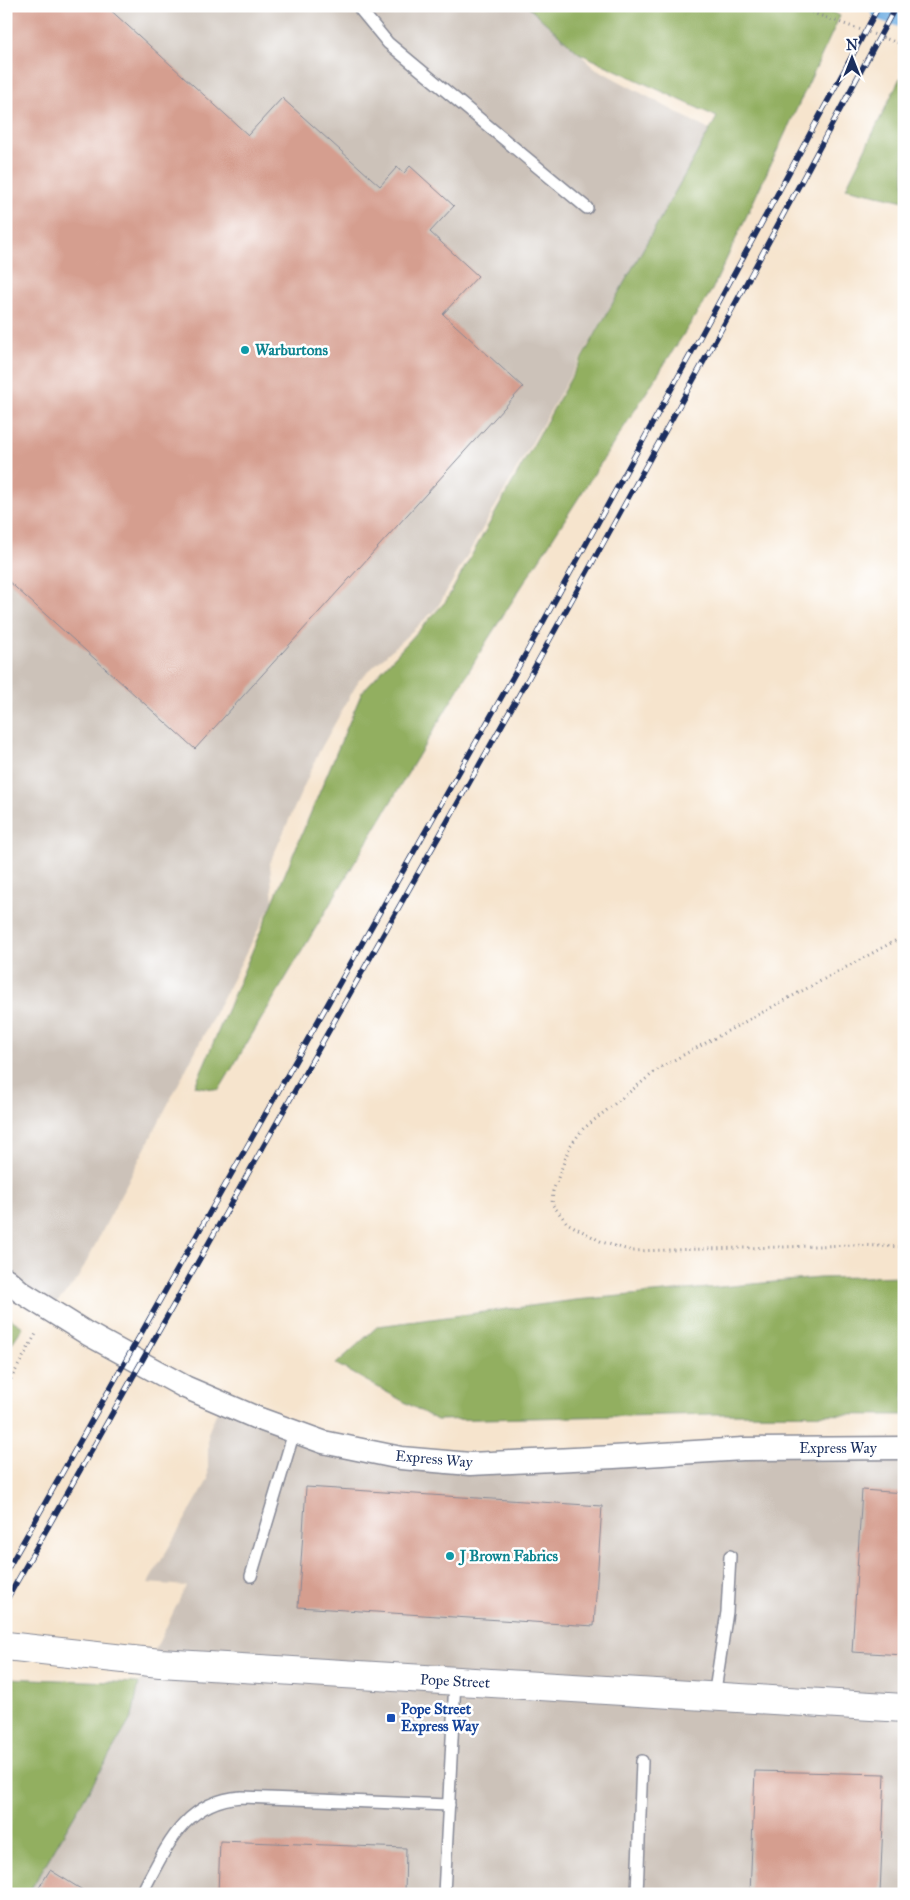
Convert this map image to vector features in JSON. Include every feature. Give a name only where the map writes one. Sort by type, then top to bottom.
[{"type":"street","name":"Express Way","points":[[6,1279],[21,1292],[88,1334],[185,1387],[257,1418],[323,1442],[401,1458],[470,1464],[614,1458],[743,1449],[904,1448]]},
{"type":"street","name":"Pope Street","points":[[6,1646],[160,1663],[904,1708]]},
{"type":"lane","points":[[360,6],[360,10],[388,43],[587,208]]},
{"type":"lane","points":[[251,1576],[294,1432]]},
{"type":"lane","points":[[714,1697],[727,1612],[730,1556]]},
{"type":"lane","points":[[444,1894],[455,1681]]},
{"type":"lane","points":[[637,1894],[642,1761]]},
{"type":"lane","points":[[144,1889],[176,1832],[196,1813],[214,1802],[227,1798],[449,1805]]},
{"type":"path","points":[[793,6],[904,45]]},
{"type":"path","points":[[904,936],[662,1067],[583,1129],[570,1146],[553,1191],[552,1204],[567,1223],[602,1242],[632,1251],[854,1246],[904,1247]]},
{"type":"path","points":[[6,1388],[50,1310]]},
{"type":"shaded area","points":[[6,6],[527,6],[595,68],[711,131],[437,608],[359,680],[319,752],[270,863],[273,901],[77,1280],[50,1310],[6,1279]]},
{"type":"shaded area","points":[[221,1402],[401,1458],[904,1448],[904,1894],[28,1894],[132,1717],[139,1683],[186,1586],[148,1583],[208,1480],[208,1433]]},
{"type":"green space","points":[[527,6],[823,6],[840,16],[712,290],[488,639],[219,1090],[195,1086],[362,692],[446,601],[717,117],[579,53]]},
{"type":"green space","points":[[900,78],[904,78],[904,201],[846,188]]},
{"type":"green space","points":[[904,1276],[904,1415],[715,1414],[437,1420],[336,1364],[378,1326],[576,1300],[819,1278]]},
{"type":"green space","points":[[6,1316],[23,1327],[6,1352]]},
{"type":"green space","points":[[6,1678],[139,1683],[132,1717],[28,1894],[6,1894]]},
{"type":"building","name":"Warburtons","points":[[8,6],[106,6],[248,135],[282,98],[380,186],[397,167],[404,173],[410,166],[454,206],[430,232],[478,276],[443,314],[523,387],[195,749],[6,579],[6,8]]},
{"type":"building","name":"J Brown Fabrics","points":[[306,1487],[602,1506],[594,1626],[298,1607]]},
{"type":"building","points":[[862,1490],[904,1493],[904,1655],[852,1652]]},
{"type":"building","points":[[755,1771],[885,1774],[880,1894],[750,1894]]},
{"type":"building","points":[[220,1841],[406,1848],[405,1894],[218,1894]]},
{"type":"building","points":[[50,1870],[89,1894],[35,1894]]},
{"type":"waterway","points":[[884,6],[904,13]]},
{"type":"railway","points":[[6,1572],[514,675],[879,6]]},
{"type":"railway","points":[[6,1601],[528,679],[715,341],[896,6]]},
{"type":"place","name":"Warburtons","points":[[245,350]]},
{"type":"place","name":"J Brown Fabrics","points":[[450,1556]]},
{"type":"place","name":"Pope Street Express Way","points":[[391,1718]]}]
